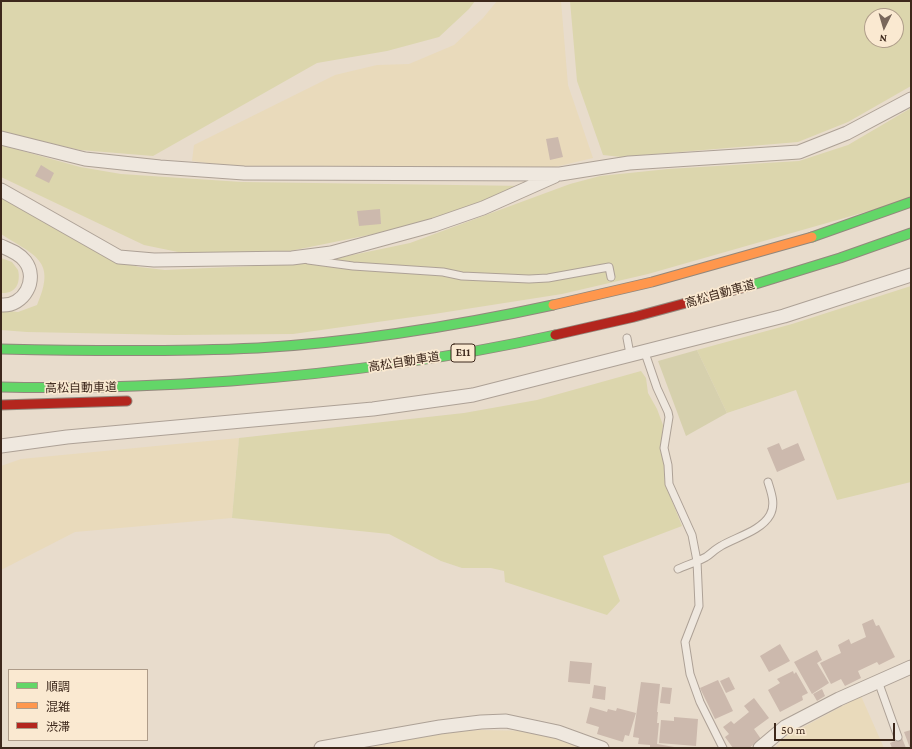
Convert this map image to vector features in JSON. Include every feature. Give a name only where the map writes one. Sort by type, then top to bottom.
[{"type":"highway","points":[[1,349],[184,351],[295,345],[367,337],[494,318],[632,288],[781,248],[911,202]]},
{"type":"highway","name":"高松自動車道","points":[[1,387],[136,387],[243,380],[372,368],[501,346],[642,316],[789,274],[911,233]]},
{"type":"highway","points":[[258,388],[372,368]]},
{"type":"highway","points":[[1,405],[136,401]]},
{"type":"street","points":[[1,138],[85,159],[160,167],[244,173],[560,174],[629,163],[799,152],[847,133],[911,99]]},
{"type":"street","points":[[1,190],[119,257],[154,260],[292,258],[332,253],[434,225],[482,208],[560,174]]},
{"type":"street","points":[[1,246],[17,252],[26,261],[30,270],[30,282],[26,294],[17,302],[1,305]]},
{"type":"street","points":[[1,446],[67,437],[372,410],[473,395],[644,350],[784,316],[911,275]]},
{"type":"street","points":[[760,748],[785,727],[911,667]]},
{"type":"street","points":[[321,748],[440,727],[481,722],[506,721],[531,725],[558,732],[602,748]]},
{"type":"lane","points":[[292,258],[353,266],[444,272],[462,276],[529,279],[548,278],[608,267],[611,276]]},
{"type":"lane","points":[[627,338],[630,354]]},
{"type":"lane","points":[[644,350],[669,417],[664,448],[668,465],[669,484],[692,534],[698,561],[699,606],[685,642],[690,674],[700,702],[723,748]]},
{"type":"lane","points":[[678,569],[698,561],[720,546],[759,526],[767,519],[771,513],[773,503],[768,482]]},
{"type":"lane","points":[[878,682],[898,737]]},
{"type":"shaded area","points":[[1,1],[475,1],[469,9],[439,37],[387,51],[317,63],[153,156],[80,150],[1,132]]},
{"type":"shaded area","points":[[497,1],[561,1],[568,85],[593,158],[555,167],[229,166],[192,161],[194,145],[335,75],[377,65],[409,64],[454,45],[483,18]]},
{"type":"shaded area","points":[[570,1],[911,1],[911,86],[848,122],[798,142],[621,157],[603,155],[577,81]]},
{"type":"shaded area","points":[[911,108],[911,199],[648,274],[562,294],[293,334],[174,335],[27,332],[1,330],[1,310],[18,312],[37,305],[43,290],[45,278],[39,261],[33,254],[1,234],[1,197],[114,260],[139,267],[165,270],[276,265],[343,257],[410,243],[570,184],[600,176],[668,169],[799,161],[848,145]]},
{"type":"shaded area","points":[[1,145],[80,167],[121,174],[242,182],[527,186],[428,223],[285,252],[178,252],[144,245],[1,177]]},
{"type":"shaded area","points":[[1,258],[12,262],[18,270],[19,275],[18,283],[14,290],[6,293],[1,293]]},
{"type":"shaded area","points":[[911,286],[911,482],[837,500],[796,390],[727,413],[697,350],[792,324]]},
{"type":"shaded area","points":[[697,350],[727,413],[686,436],[658,361]]},
{"type":"shaded area","points":[[641,371],[646,378],[648,393],[657,409],[663,425],[661,449],[664,464],[665,483],[682,526],[603,556],[620,601],[607,615],[505,582],[504,571],[491,568],[462,568],[441,561],[389,534],[232,518],[239,438],[464,413],[537,400]]},
{"type":"shaded area","points":[[239,438],[232,518],[75,532],[1,570],[1,466],[21,459]]},
{"type":"shaded area","points":[[861,696],[884,748],[775,748],[785,737]]},
{"type":"shaded area","points":[[481,730],[532,731],[582,748],[366,748],[450,732]]},
{"type":"building","points":[[558,137],[563,157],[550,160],[546,139]]},
{"type":"building","points":[[41,165],[54,173],[49,183],[35,176]]},
{"type":"building","points":[[380,209],[381,224],[359,226],[357,211]]},
{"type":"building","points":[[779,443],[782,450],[798,443],[805,460],[777,472],[767,448]]},
{"type":"building","points":[[873,619],[876,626],[879,625],[895,657],[879,665],[877,662],[858,671],[861,678],[845,686],[841,679],[831,684],[820,663],[841,653],[838,645],[849,639],[851,644],[866,637],[862,624]]},
{"type":"building","points":[[780,644],[790,661],[769,672],[760,656]]},
{"type":"building","points":[[817,650],[822,660],[817,663],[829,683],[812,694],[794,662]]},
{"type":"building","points":[[570,661],[592,663],[590,684],[568,682]]},
{"type":"building","points":[[793,671],[794,674],[796,672],[808,693],[802,696],[803,700],[780,712],[768,690],[780,683],[777,679]]},
{"type":"building","points":[[729,677],[735,689],[726,693],[720,681]]},
{"type":"building","points":[[718,680],[733,711],[715,719],[700,688]]},
{"type":"building","points":[[641,682],[660,684],[657,712],[657,723],[659,723],[657,744],[680,748],[650,748],[650,745],[638,744],[639,738],[633,737]]},
{"type":"building","points":[[594,685],[606,687],[605,700],[592,698]]},
{"type":"building","points":[[662,687],[672,688],[670,704],[660,703]]},
{"type":"building","points":[[822,689],[825,696],[817,701],[813,694]]},
{"type":"building","points":[[754,698],[769,718],[754,729],[761,739],[749,748],[733,748],[725,737],[729,734],[723,727],[731,721],[734,724],[749,712],[744,706]]},
{"type":"building","points":[[590,707],[607,712],[608,709],[616,711],[617,708],[636,713],[629,736],[625,735],[623,742],[597,734],[599,727],[586,723]]},
{"type":"building","points":[[674,717],[698,719],[696,746],[659,743],[661,720],[674,721]]},
{"type":"building","points":[[911,730],[911,748],[910,748],[904,732]]},
{"type":"building","points":[[902,738],[906,748],[892,748],[890,743]]},
{"type":"traffic: fast","points":[[812,237],[911,202]]},
{"type":"traffic: fast","points":[[749,286],[840,258],[911,233]]},
{"type":"traffic: fast","points":[[1,349],[162,351],[258,348],[332,342],[406,332],[480,320],[553,305]]},
{"type":"traffic: fast","points":[[1,387],[116,387],[272,378],[434,358],[515,344],[555,335]]},
{"type":"traffic: slow","points":[[553,305],[652,282],[812,237]]},
{"type":"traffic: jam","points":[[555,335],[634,317],[749,286]]},
{"type":"traffic: jam","points":[[1,405],[127,401]]}]
